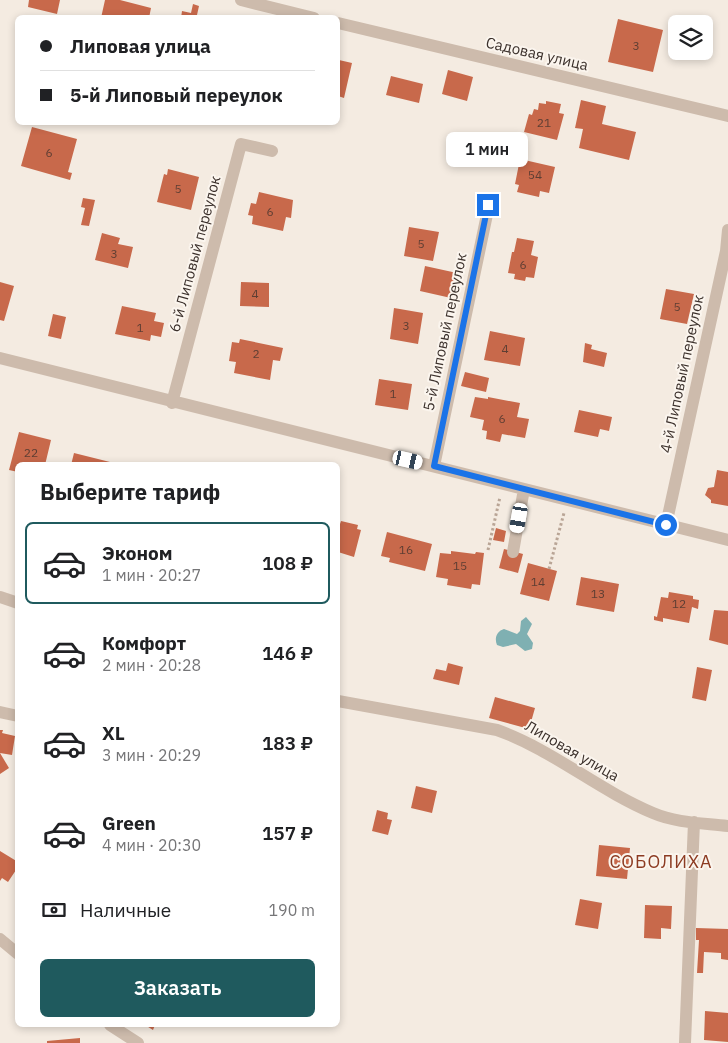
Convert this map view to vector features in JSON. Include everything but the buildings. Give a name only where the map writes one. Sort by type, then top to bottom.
[{"type":"street","points":[[241,0],[302,15]]},
{"type":"street","name":"Садовая улица","points":[[340,23],[728,116]]},
{"type":"street","name":"6-й Липовый переулок","points":[[172,403],[241,144],[272,151]]},
{"type":"street","name":"5-й Липовый переулок","points":[[434,466],[488,205]]},
{"type":"street","name":"4-й Липовый переулок","points":[[666,525],[726,251],[728,230]]},
{"type":"street","points":[[0,358],[172,403],[434,466],[728,540]]},
{"type":"street","points":[[513,552],[524,489]]},
{"type":"street","points":[[0,598],[15,602]]},
{"type":"street","name":"Липовая улица","points":[[340,701],[497,730],[527,742],[603,788],[654,814],[672,820],[728,826]]},
{"type":"street","points":[[0,712],[15,715]]},
{"type":"street","points":[[685,1043],[694,822]]},
{"type":"street","points":[[0,939],[15,952]]},
{"type":"street","points":[[114,1028],[138,1043]]},
{"type":"path","points":[[488,550],[503,484]]},
{"type":"path","points":[[549,569],[567,500]]},
{"type":"water","points":[[526,617],[532,624],[527,634],[533,643],[532,649],[525,651],[516,644],[503,647],[497,645],[496,637],[500,631],[504,629],[517,634],[520,631],[521,621]]},
{"type":"district","name":"СОБОЛИХА","points":[[661,862]]},
{"type":"route","points":[[488,205],[434,466],[666,525]]}]
